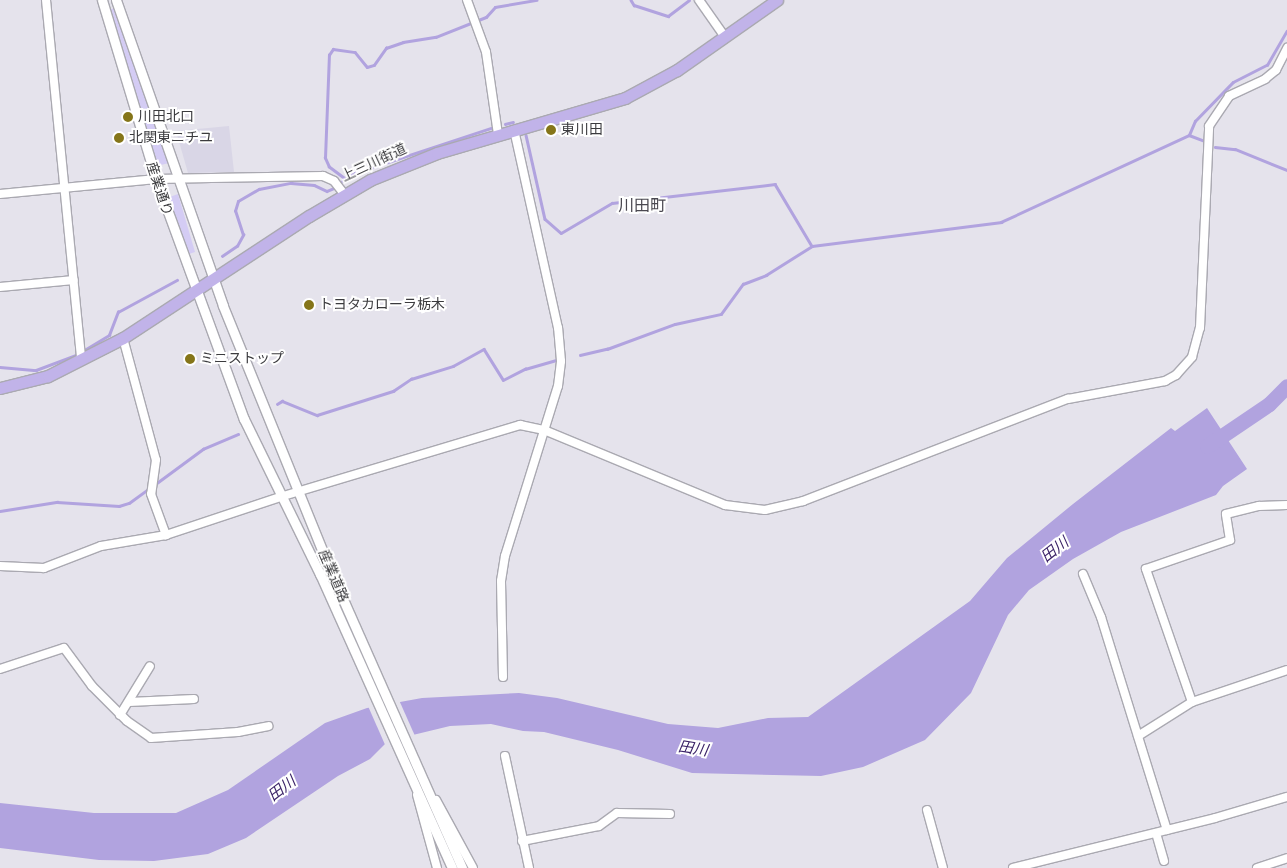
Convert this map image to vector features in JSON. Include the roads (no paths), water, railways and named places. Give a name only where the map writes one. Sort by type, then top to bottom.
[{"type":"main road","name":"上三川街道","points":[[0,388],[48,376],[123,338],[344,194],[418,159],[625,98],[677,70],[777,0]]},
{"type":"street","points":[[46,0],[81,360]]},
{"type":"street","name":"産業通り","points":[[102,0],[156,179],[194,291]]},
{"type":"street","name":"産業通り","points":[[116,0],[214,279]]},
{"type":"street","points":[[467,0],[486,52],[498,134]]},
{"type":"street","points":[[699,0],[725,37]]},
{"type":"street","points":[[0,566],[44,568],[101,546],[166,535],[299,491],[520,425],[544,430],[712,500],[738,508],[765,510],[803,501],[1068,399],[1141,386],[1176,375],[1192,357],[1200,328],[1209,126],[1230,96],[1265,79],[1276,70],[1287,48]]},
{"type":"street","points":[[503,677],[501,581],[505,556],[558,386],[560,348],[514,130]]},
{"type":"street","points":[[0,194],[156,179],[323,176],[334,181],[344,194]]},
{"type":"street","name":"産業道路","points":[[214,279],[299,491],[462,868]]},
{"type":"street","points":[[0,287],[74,280]]},
{"type":"street","name":"産業道路","points":[[194,291],[244,419],[280,497],[320,574],[452,868]]},
{"type":"street","points":[[123,338],[156,460],[151,494],[166,535]]},
{"type":"street","points":[[1192,702],[1146,569],[1230,540],[1226,514],[1259,506],[1287,505]]},
{"type":"street","points":[[1083,574],[1101,617],[1167,830]]},
{"type":"street","points":[[0,669],[64,648],[92,686],[120,715],[151,738],[238,732],[268,726]]},
{"type":"street","points":[[120,715],[150,666]]},
{"type":"street","points":[[1138,736],[1192,702],[1287,670]]},
{"type":"street","points":[[129,702],[194,699]]},
{"type":"street","points":[[505,756],[522,841],[530,868]]},
{"type":"street","points":[[424,781],[473,868]]},
{"type":"street","points":[[415,786],[423,824],[437,868]]},
{"type":"street","points":[[1013,868],[1156,833],[1287,797]]},
{"type":"street","points":[[927,810],[943,868]]},
{"type":"street","points":[[522,841],[599,826],[617,813],[670,814]]},
{"type":"street","points":[[1156,833],[1164,861]]},
{"type":"street","points":[[1257,868],[1287,858]]},
{"type":"water","points":[[1207,408],[1247,469],[1223,486],[1216,495],[1121,532],[1073,559],[1029,590],[1008,615],[971,693],[925,740],[863,767],[821,776],[692,773],[618,750],[544,732],[523,731],[491,724],[450,726],[388,741],[370,759],[338,776],[246,838],[208,854],[154,861],[99,860],[0,848],[0,803],[94,813],[176,813],[228,790],[325,723],[367,708],[422,698],[519,693],[557,698],[668,724],[718,728],[768,718],[808,717],[970,601],[1007,558],[1073,504],[1171,428],[1175,431]]},
{"type":"waterway","points":[[345,179],[329,167],[325,158],[329,55],[333,49],[355,52],[367,67],[374,65],[386,48],[403,42],[436,37],[486,17],[495,7],[536,0]]},
{"type":"waterway","points":[[631,0],[634,5],[668,16],[689,0]]},
{"type":"waterway","points":[[1189,135],[1195,121],[1233,82],[1267,65],[1287,31]]},
{"type":"waterway","points":[[505,124],[513,122]]},
{"type":"waterway","points":[[341,182],[355,173],[491,128]]},
{"type":"waterway","points":[[526,135],[545,219],[561,233],[612,203],[775,184],[812,246],[1001,222],[1189,135],[1202,140]]},
{"type":"waterway","points":[[1215,147],[1235,149],[1287,170]]},
{"type":"waterway","points":[[222,256],[237,246],[243,235],[235,211],[238,201],[259,189],[291,183],[314,185],[327,191],[334,188]]},
{"type":"waterway","points":[[580,355],[607,349],[675,324],[721,314],[743,284],[766,275],[812,246]]},
{"type":"waterway","points":[[86,349],[109,335],[118,312],[177,280]]},
{"type":"waterway","points":[[277,404],[282,401],[317,415],[393,391],[411,379],[453,366],[484,349],[503,380],[525,369],[556,360]]},
{"type":"waterway","points":[[0,367],[36,370],[76,355]]},
{"type":"waterway","name":"田川","points":[[1207,446],[1269,404],[1287,386]]},
{"type":"waterway","points":[[154,485],[203,449],[238,434]]},
{"type":"waterway","points":[[0,511],[57,502],[119,506],[129,503],[150,488]]},
{"type":"place","name":"川田北口","points":[[128,117]]},
{"type":"place","name":"東川田","points":[[551,130]]},
{"type":"place","name":"北関東ニチユ","points":[[119,138]]},
{"type":"place","name":"トヨタカローラ栃木","points":[[309,305]]},
{"type":"place","name":"ミニストップ","points":[[190,359]]},
{"type":"district","name":"川田町","points":[[642,206]]}]
